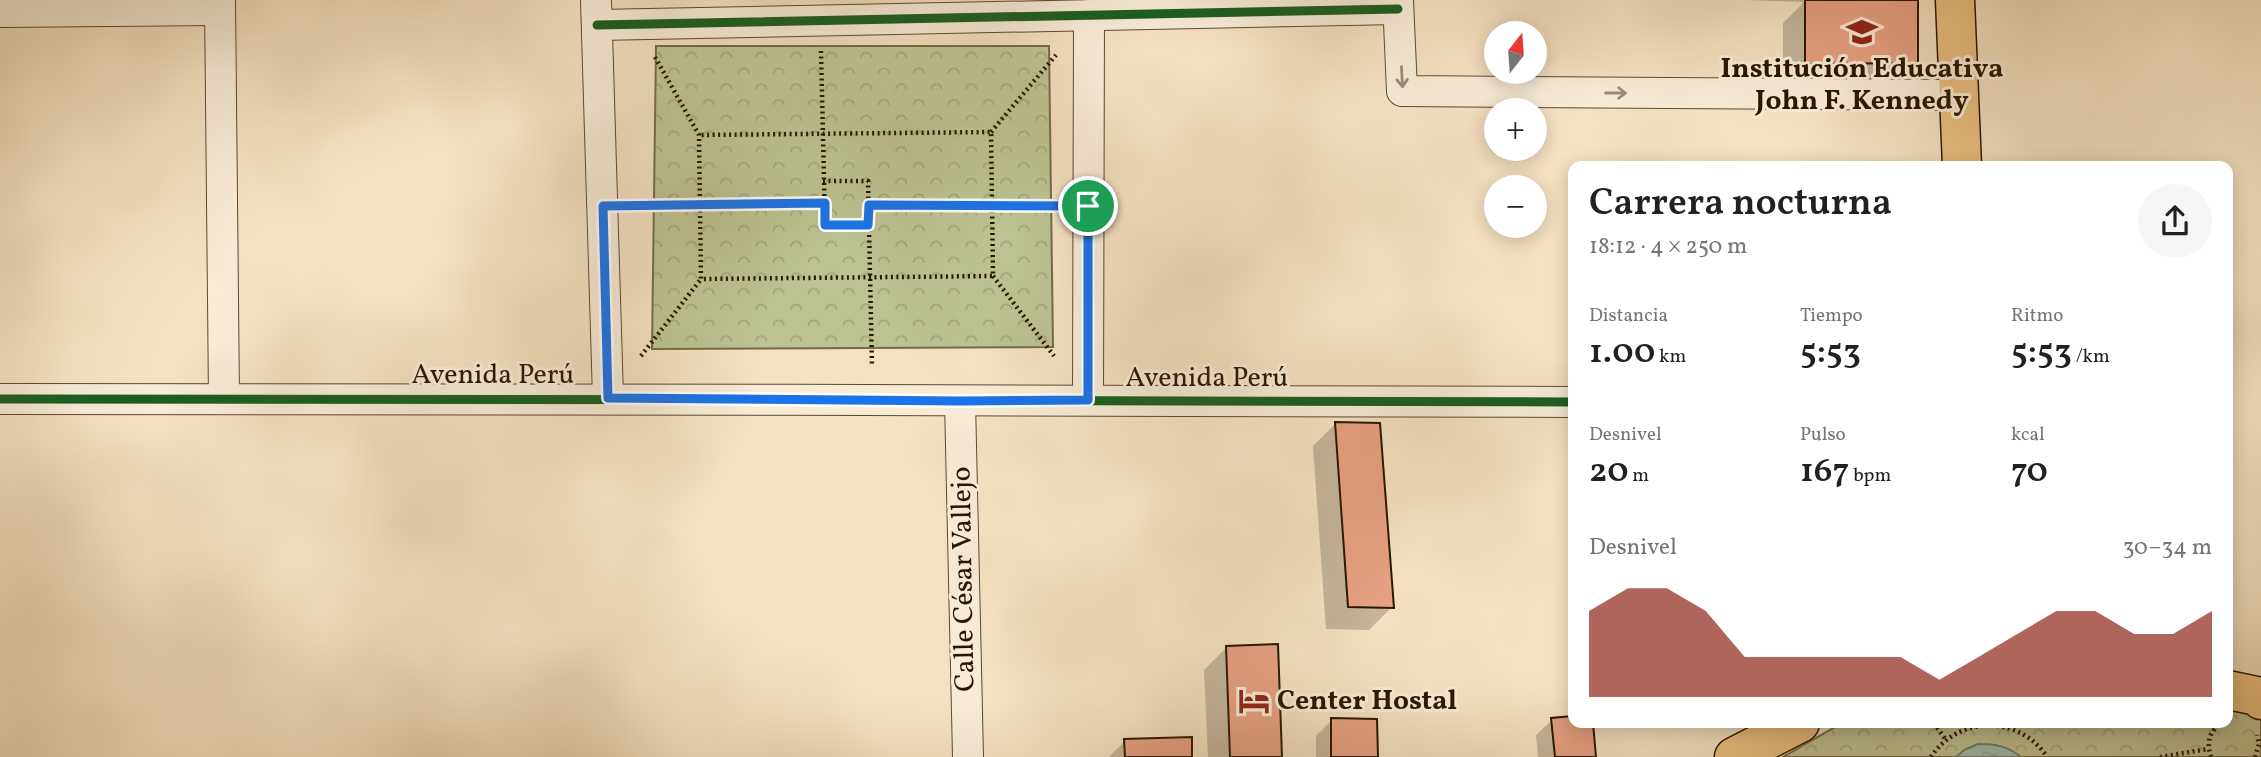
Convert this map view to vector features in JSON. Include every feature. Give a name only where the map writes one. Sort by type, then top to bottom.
[{"type":"main road","points":[[1955,0],[1962,161]]},
{"type":"main road","points":[[2233,691],[2261,699]]},
{"type":"main road","points":[[1734,757],[1790,728]]},
{"type":"street","points":[[608,398],[597,12],[636,24],[1089,15],[1398,4],[1402,91],[1958,95]]},
{"type":"street","points":[[0,12],[220,5],[224,399]]},
{"type":"street","points":[[1088,400],[1089,15]]},
{"type":"street","name":"Avenida Perú","points":[[0,399],[608,398],[1568,402]]},
{"type":"street","name":"Calle César Vallejo","points":[[960,401],[968,757]]},
{"type":"path","points":[[1088,400],[993,276],[991,132],[1089,15]]},
{"type":"path","points":[[820,20],[825,225],[868,225]]},
{"type":"path","points":[[608,398],[702,279],[699,135],[636,24]]},
{"type":"path","points":[[699,135],[991,132]]},
{"type":"path","points":[[824,181],[868,181],[873,399]]},
{"type":"path","points":[[603,206],[825,203]]},
{"type":"path","points":[[869,205],[1088,206]]},
{"type":"path","points":[[702,279],[993,276]]},
{"type":"path","points":[[1938,728],[1946,740]]},
{"type":"path","points":[[1931,757],[1946,740],[1957,732],[1970,728]]},
{"type":"path","points":[[2014,728],[2040,747],[2047,757]]},
{"type":"path","points":[[2211,757],[2208,749],[2211,732],[2215,728]]},
{"type":"path","points":[[2160,757],[2208,749]]},
{"type":"green space","points":[[656,46],[1049,46],[1053,347],[652,349]]},
{"type":"green space","points":[[2233,707],[2261,720],[2261,757],[1783,757],[1833,728],[2233,728]]},
{"type":"water","points":[[1978,744],[2001,746],[2021,757],[1956,757]]},
{"type":"building","name":"Institución Educativa John F. Kennedy","points":[[1805,0],[1918,0],[1918,63],[1805,64]]},
{"type":"building","points":[[1335,422],[1380,423],[1394,608],[1348,607]]},
{"type":"building","name":"Center Hostal","points":[[1278,644],[1282,757],[1230,757],[1226,646]]},
{"type":"building","points":[[1568,716],[1568,728],[1593,728],[1596,757],[1555,757],[1551,718]]},
{"type":"building","points":[[1331,718],[1377,719],[1378,757],[1331,757]]},
{"type":"building","points":[[1192,737],[1192,757],[1125,757],[1124,739]]},
{"type":"cycle path","points":[[597,25],[1398,9]]},
{"type":"cycle path","points":[[0,399],[1568,402]]},
{"type":"place","name":"Institución Educativa John F. Kennedy","points":[[1862,32]]},
{"type":"place","name":"Center Hostal","points":[[1254,701]]},
{"type":"route","points":[[825,203],[825,225],[868,225],[869,205],[1088,206],[1088,400],[608,398],[603,206],[825,203]]}]
